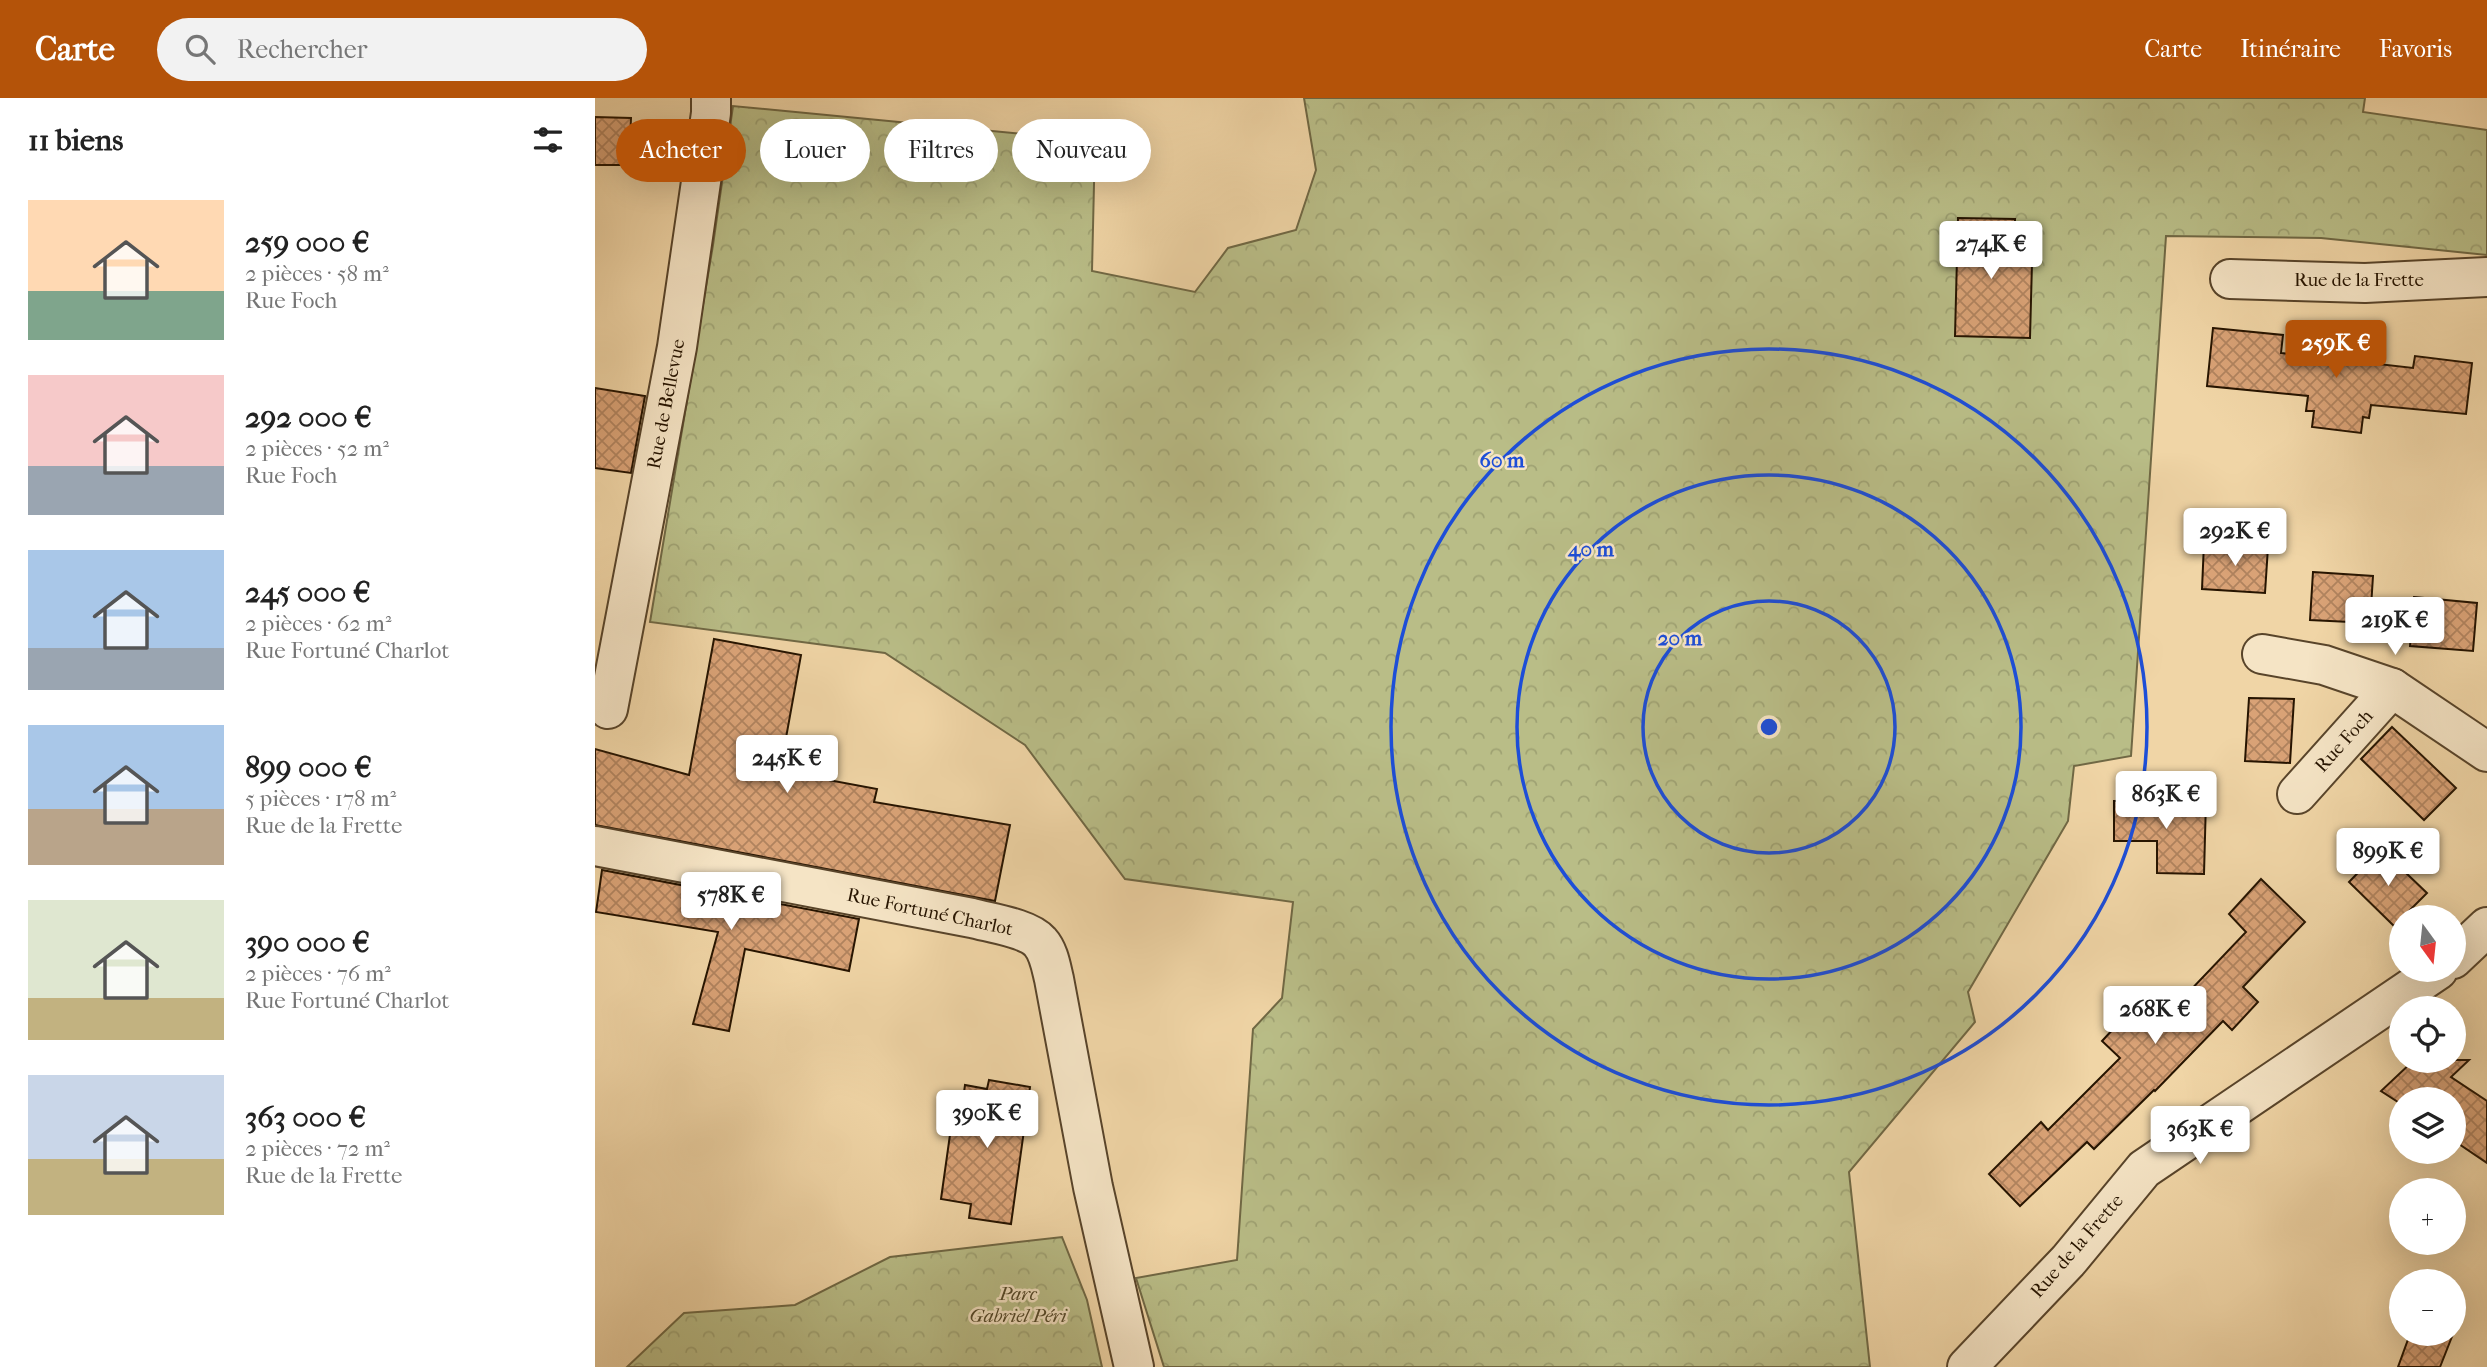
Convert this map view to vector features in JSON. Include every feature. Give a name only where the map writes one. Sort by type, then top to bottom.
[{"type":"street","name":"Rue de Bellevue","points":[[608,709],[677,346],[711,98]]},
{"type":"street","name":"Rue de la Frette","points":[[2231,279],[2365,283],[2487,277]]},
{"type":"street","name":"Rue Foch","points":[[2262,654],[2325,665],[2392,688],[2487,752]]},
{"type":"street","name":"Rue Foch","points":[[2297,794],[2392,688]]},
{"type":"street","name":"Rue Fortuné Charlot","points":[[595,845],[972,918],[1018,930],[1039,941],[1048,955],[1054,979],[1093,1187],[1134,1367]]},
{"type":"street","points":[[2466,947],[2487,927]]},
{"type":"street","name":"Rue de la Frette","points":[[1966,1367],[2067,1261],[2144,1168],[2420,982]]},
{"type":"green space","points":[[1304,98],[2365,98],[2363,112],[2487,130],[2487,255],[2321,238],[2166,236],[2131,756],[2074,766],[2068,821],[1968,992],[1975,1022],[1849,1172],[1870,1367],[1164,1367],[1136,1278],[1237,1260],[1253,1029],[1282,998],[1293,902],[1125,879],[1025,745],[885,653],[650,622],[722,182],[746,182],[746,119],[731,119],[733,106],[867,119],[760,119],[760,182],[870,182],[870,119],[884,121],[884,182],[998,182],[998,132],[1012,133],[1012,182],[1094,182],[1092,271],[1195,292],[1228,248],[1296,230],[1316,170]]},
{"type":"green space","name":"Parc Gabriel Péri","points":[[1062,1237],[1087,1300],[1102,1367],[627,1367],[684,1313],[795,1305],[890,1257]]},
{"type":"building","points":[[595,117],[631,118],[616,119],[616,165],[595,165]]},
{"type":"building","points":[[1958,218],[2015,219],[2014,262],[2032,263],[2030,338],[1955,336]]},
{"type":"building","points":[[2213,328],[2283,335],[2281,353],[2413,368],[2415,356],[2472,363],[2466,414],[2371,405],[2369,418],[2363,417],[2361,433],[2312,427],[2314,411],[2306,411],[2308,396],[2207,386]]},
{"type":"building","points":[[595,388],[645,396],[631,473],[595,468]]},
{"type":"building","points":[[2204,543],[2268,547],[2265,593],[2202,589]]},
{"type":"building","points":[[2313,572],[2373,576],[2370,623],[2310,620]]},
{"type":"building","points":[[2414,597],[2477,603],[2473,651],[2410,646]]},
{"type":"building","points":[[714,639],[801,655],[780,771],[877,789],[874,802],[1010,825],[995,901],[595,825],[595,749],[689,775]]},
{"type":"building","points":[[2249,698],[2294,699],[2290,763],[2245,761]]},
{"type":"building","points":[[2392,727],[2456,788],[2424,820],[2361,759]]},
{"type":"building","points":[[2206,800],[2204,874],[2157,873],[2157,841],[2114,841],[2114,801]]},
{"type":"building","points":[[2381,849],[2427,893],[2415,905],[2389,905],[2389,921],[2349,882]]},
{"type":"building","points":[[602,870],[859,919],[849,971],[745,949],[729,1031],[693,1024],[718,932],[596,912]]},
{"type":"building","points":[[2261,879],[2305,922],[2243,987],[2258,1002],[2232,1030],[2223,1021],[2094,1149],[2087,1142],[2020,1206],[1989,1174],[2041,1122],[2048,1130],[2120,1058],[2102,1041],[2142,998],[2164,1018],[2246,932],[2229,914]]},
{"type":"building","points":[[2400,1073],[2455,1073],[2451,1077],[2466,1087],[2389,1087],[2389,1096],[2381,1091]]},
{"type":"building","points":[[989,1080],[1030,1087],[1011,1224],[969,1218],[971,1204],[941,1199],[954,1106],[962,1107],[965,1085],[987,1089]]},
{"type":"building","points":[[2466,1087],[2487,1101],[2487,1163],[2466,1149]]},
{"type":"building","points":[[2406,1346],[2448,1346],[2440,1367],[2398,1367]]}]
